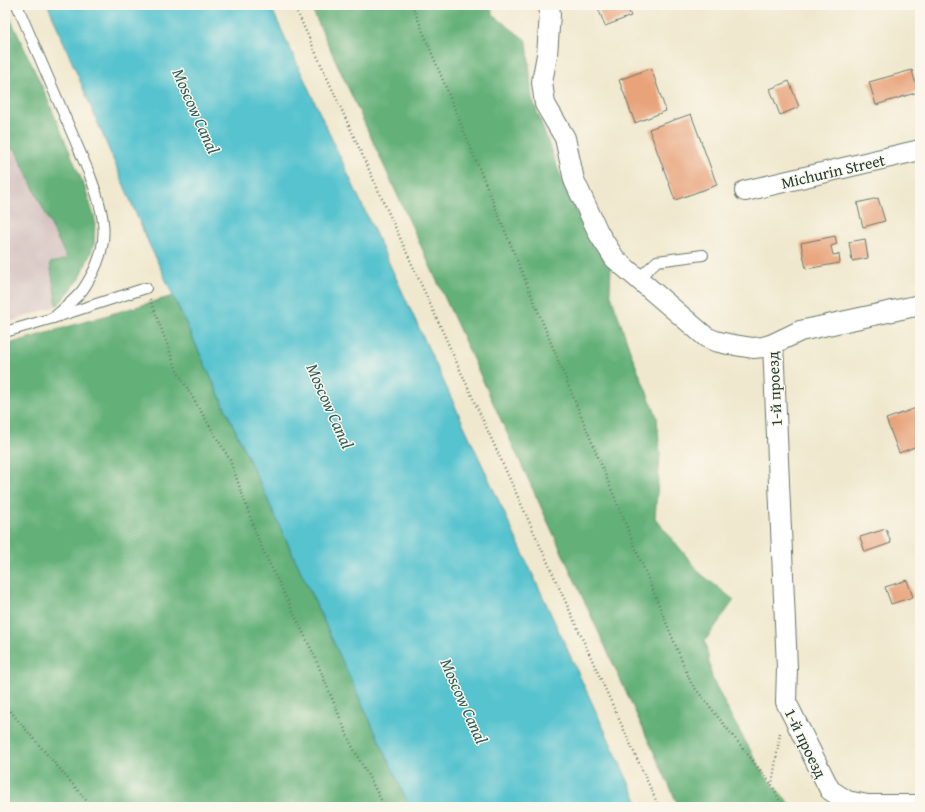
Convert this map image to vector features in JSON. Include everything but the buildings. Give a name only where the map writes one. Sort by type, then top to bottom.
[{"type":"street","name":"1-й проезд","points":[[549,5],[550,14],[547,55],[542,82],[545,104],[565,138],[574,180],[599,234],[615,259],[706,337],[715,341],[753,348],[773,344],[787,668],[786,702],[830,790],[848,801],[868,805],[918,805]]},
{"type":"street","name":"Michurin Street","points":[[745,191],[920,150]]},
{"type":"street","points":[[773,344],[800,331],[920,305]]},
{"type":"lane","points":[[17,5],[99,198],[104,223],[103,247],[94,270],[80,293],[53,318]]},
{"type":"lane","points":[[638,279],[658,261],[703,255]]},
{"type":"lane","points":[[5,332],[146,288]]},
{"type":"path","points":[[294,5],[659,807]]},
{"type":"path","points":[[412,5],[691,682],[772,785],[783,807]]},
{"type":"path","points":[[146,288],[177,371],[230,460],[260,544],[314,655],[351,744],[385,807]]},
{"type":"path","points":[[5,705],[92,807]]},
{"type":"path","points":[[772,785],[781,732]]},
{"type":"shaded area","points":[[5,148],[7,151],[15,149],[67,259],[50,263],[57,306],[5,323]]},
{"type":"green space","points":[[310,5],[490,5],[493,15],[527,41],[532,98],[559,172],[583,225],[611,266],[610,292],[632,356],[657,417],[660,455],[655,518],[701,574],[734,600],[705,641],[712,678],[732,718],[765,776],[793,807],[679,807]]},
{"type":"green space","points":[[5,7],[44,91],[85,188],[95,219],[94,245],[79,280],[57,306],[50,263],[67,259],[15,149],[7,151],[5,148]]},
{"type":"green space","points":[[173,296],[410,807],[5,807],[5,345]]},
{"type":"water","name":"Moscow Canal","points":[[48,5],[270,5],[640,807],[410,807],[145,235]]}]
